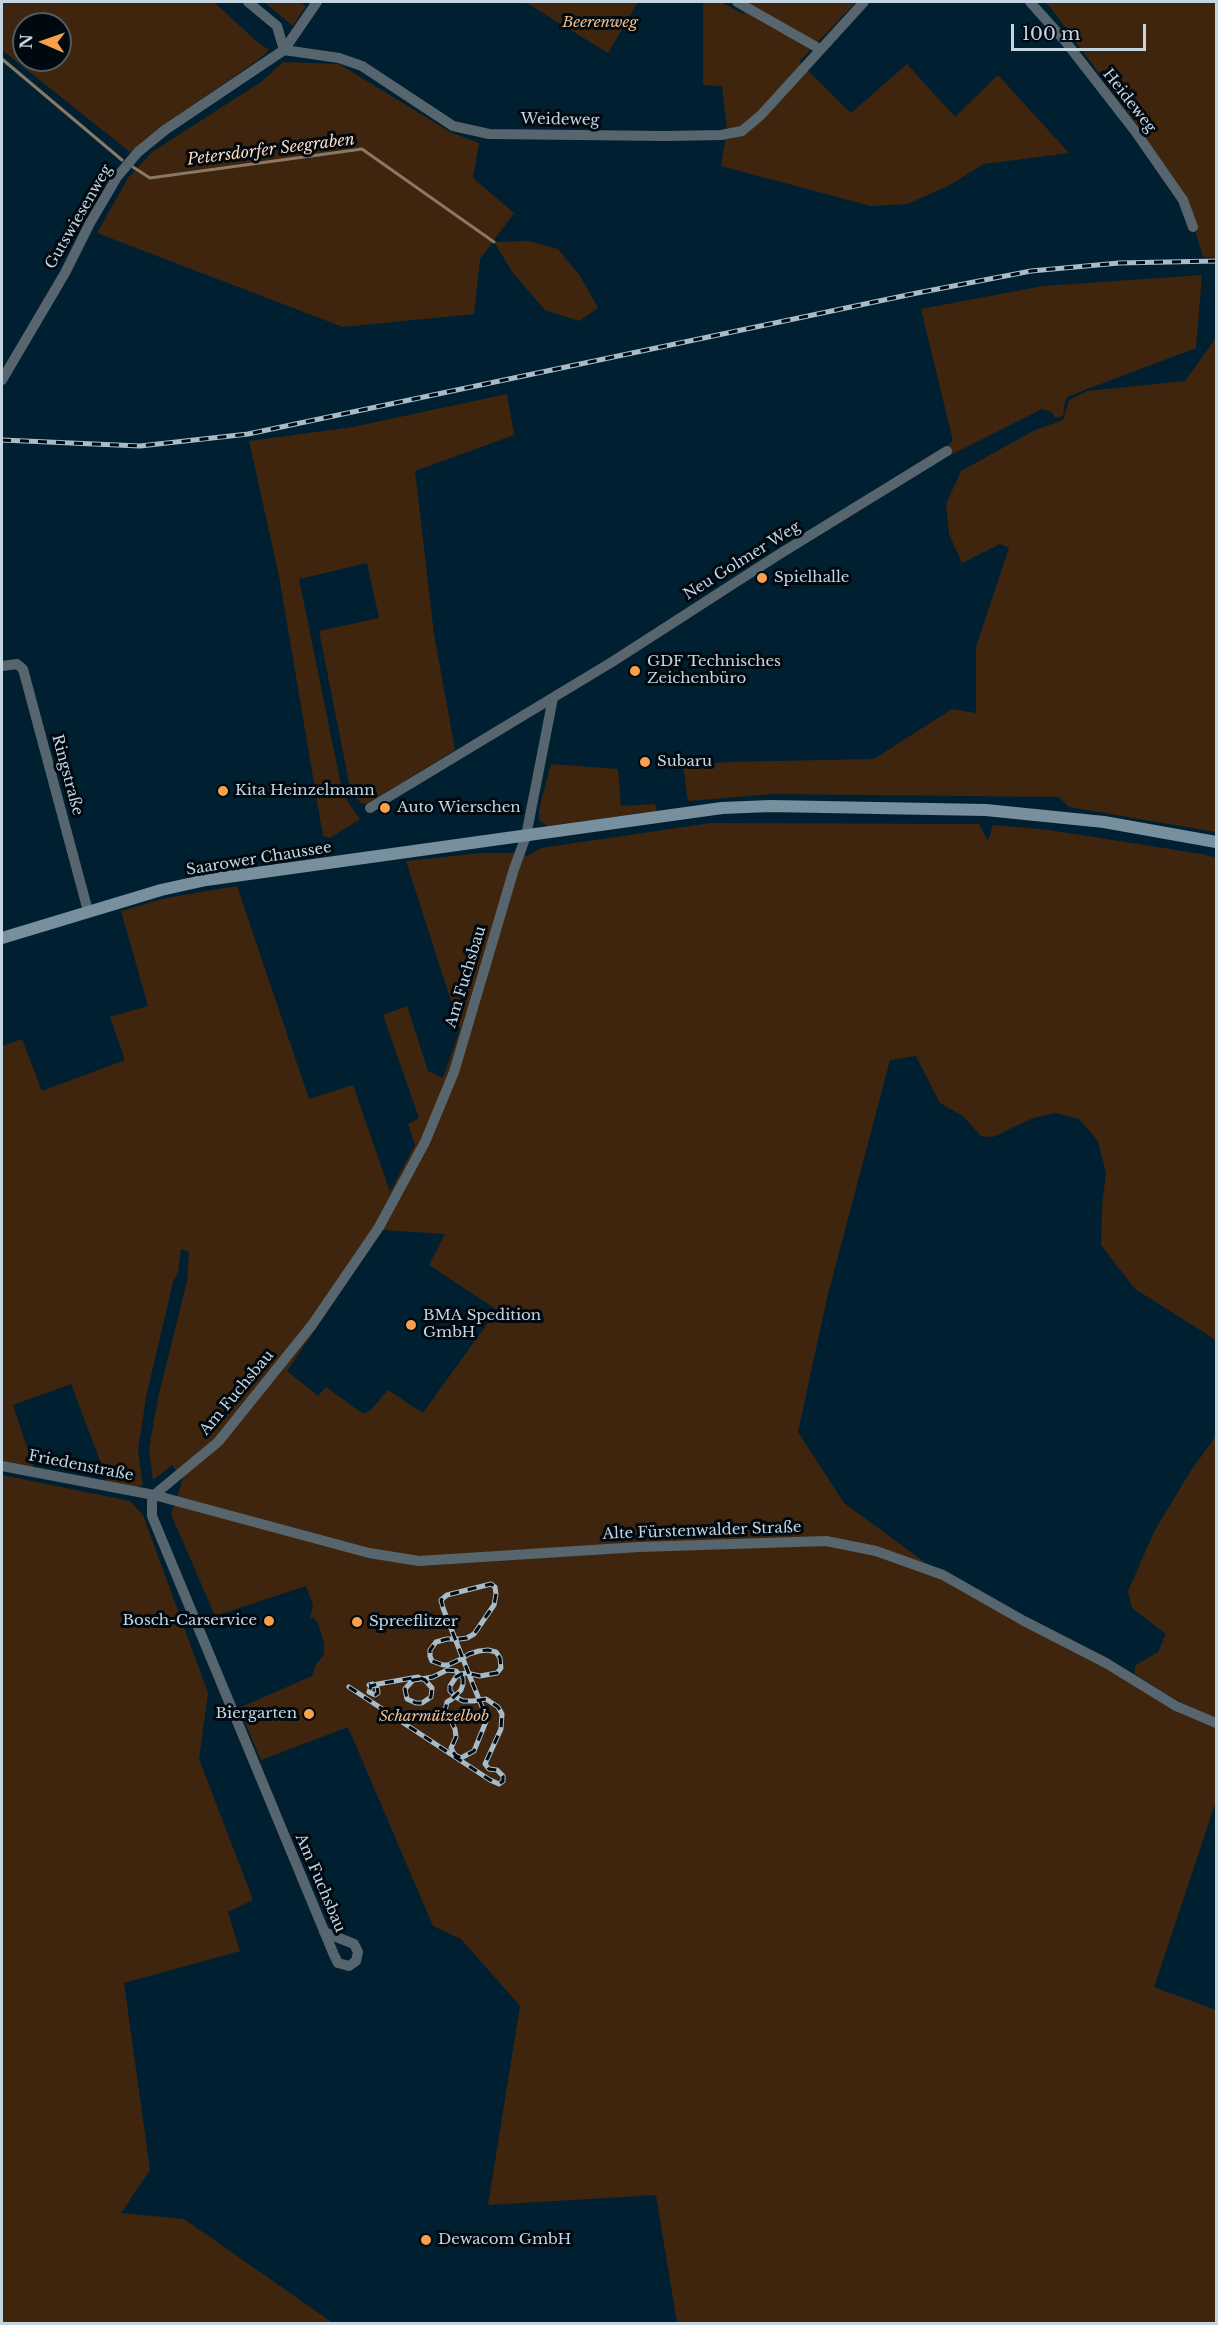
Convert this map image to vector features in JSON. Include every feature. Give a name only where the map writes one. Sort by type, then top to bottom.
[{"type":"main road","name":"Saarower Chaussee","points":[[2,938],[161,890],[206,880],[722,808],[770,806],[986,810],[1133,826],[1216,842]]},
{"type":"street","points":[[248,2],[277,26],[284,50]]},
{"type":"street","name":"Gutswiesenweg","points":[[2,380],[65,273],[90,223],[117,177],[138,152],[165,130],[284,50],[317,2]]},
{"type":"street","points":[[737,2],[820,49]]},
{"type":"street","name":"Weideweg","points":[[284,50],[339,58],[362,66],[453,126],[489,134],[721,135],[742,131],[761,115],[864,2]]},
{"type":"street","name":"Heideweg","points":[[1030,2],[1065,41],[1135,131],[1183,200],[1192,227]]},
{"type":"street","name":"Neu Golmer Weg","points":[[370,808],[553,698],[777,555],[947,452]]},
{"type":"street","name":"Ringstraße","points":[[2,666],[17,664],[23,669],[88,911]]},
{"type":"street","points":[[526,836],[553,698]]},
{"type":"street","name":"Am Fuchsbau","points":[[324,1932],[354,1944],[358,1952],[356,1961],[349,1966],[338,1963],[324,1932],[152,1516],[154,1495],[218,1442],[312,1325],[379,1227],[424,1142],[454,1072],[514,869],[526,836]]},
{"type":"street","name":"Friedenstraße","points":[[2,1466],[154,1495]]},
{"type":"street","name":"Alte Fürstenwalder Straße","points":[[154,1495],[369,1553],[418,1561],[639,1547],[825,1540],[876,1551],[943,1575],[1024,1621],[1106,1663],[1176,1706],[1216,1723]]},
{"type":"green space","points":[[2,2],[214,2],[269,50],[130,152],[30,72],[72,72],[72,12],[12,12],[12,58],[2,50]]},
{"type":"green space","points":[[264,2],[300,2],[306,6],[293,26]]},
{"type":"green space","name":"Beerenweg","points":[[525,2],[638,2],[608,53]]},
{"type":"green space","points":[[703,2],[721,2],[743,14],[752,2],[856,2],[799,62],[851,113],[907,64],[955,117],[998,75],[1069,153],[984,164],[946,187],[907,204],[871,206],[721,166],[727,129],[722,86],[703,85]]},
{"type":"green space","points":[[1044,2],[1216,2],[1216,257],[1203,257],[1184,193],[1127,111]]},
{"type":"green space","points":[[283,62],[339,64],[450,132],[479,143],[473,178],[514,213],[480,259],[474,314],[343,327],[97,233],[128,178],[152,152],[261,82]]},
{"type":"green space","points":[[529,241],[558,249],[580,276],[598,308],[579,321],[545,310],[513,273],[494,242]]},
{"type":"green space","points":[[1202,275],[1196,348],[1069,396],[1065,401],[1063,416],[1055,418],[1052,412],[1042,409],[949,456],[945,448],[953,441],[921,309],[1043,286]]},
{"type":"green space","points":[[1216,338],[1216,832],[1069,807],[1059,797],[774,794],[688,801],[683,766],[729,762],[874,759],[952,709],[976,713],[976,647],[1009,548],[1000,544],[962,563],[949,534],[946,504],[961,471],[1035,430],[1063,420],[1069,400],[1087,391],[1185,381]]},
{"type":"green space","points":[[507,394],[514,435],[415,471],[434,634],[455,750],[367,804],[361,803],[351,792],[319,631],[379,618],[367,563],[299,579],[343,795],[360,819],[330,838],[323,836],[279,576],[249,441],[353,427]]},
{"type":"green space","points":[[551,764],[618,769],[621,806],[655,804],[657,811],[547,826],[539,820],[539,809]]},
{"type":"green space","name":"Scharmützelbob","points":[[711,823],[979,824],[988,841],[993,825],[1049,830],[1216,858],[1216,1340],[1135,1289],[1101,1245],[1106,1173],[1098,1141],[1079,1119],[1056,1113],[1033,1118],[993,1137],[981,1136],[963,1116],[940,1103],[916,1056],[890,1060],[827,1298],[798,1432],[844,1503],[949,1580],[1216,1727],[1216,1801],[1154,1987],[1216,2010],[1216,2323],[677,2323],[656,2195],[488,2205],[520,2006],[461,1939],[433,1926],[348,1727],[261,1760],[239,1708],[312,1676],[315,1666],[324,1654],[324,1642],[319,1626],[314,1617],[310,1619],[313,1605],[306,1586],[215,1616],[171,1514],[183,1479],[172,1465],[153,1480],[149,1449],[158,1398],[187,1281],[189,1252],[181,1249],[178,1272],[173,1282],[146,1397],[138,1451],[143,1485],[137,1487],[108,1482],[71,1384],[13,1405],[34,1468],[2,1461],[2,1046],[22,1039],[42,1091],[125,1060],[110,1017],[148,1006],[121,911],[166,898],[237,886],[309,1099],[353,1085],[390,1192],[415,1145],[408,1124],[419,1118],[383,1015],[407,1006],[428,1071],[443,1078],[460,1029],[406,861],[482,853],[513,853],[527,856],[541,848]],"holes":[[[383,1230],[445,1234],[429,1265],[497,1310],[423,1413],[388,1390],[371,1410],[363,1414],[326,1387],[318,1396],[287,1371]]]},
{"type":"green space","points":[[1216,1436],[1216,1718],[1180,1702],[1134,1674],[1136,1665],[1158,1652],[1166,1634],[1132,1608],[1128,1591],[1155,1530],[1190,1472]]},
{"type":"green space","points":[[2,1475],[130,1501],[143,1515],[208,1693],[199,1759],[253,1900],[228,1912],[240,1951],[124,1983],[150,2170],[121,2213],[184,2219],[333,2323],[2,2323]]},
{"type":"waterway","name":"Petersdorfer Seegraben","points":[[2,59],[122,160]]},
{"type":"waterway","name":"Petersdorfer Seegraben","points":[[133,167],[150,178],[362,149],[494,242]]},
{"type":"railway","points":[[2,440],[140,446],[248,434],[1031,271],[1119,263],[1216,261]]},
{"type":"railway","points":[[349,1687],[490,1780],[499,1784],[503,1781],[503,1776],[497,1770],[489,1769],[485,1764],[501,1729],[502,1714],[498,1707],[486,1699],[473,1701],[463,1701],[456,1697],[450,1691],[450,1686],[456,1677],[461,1674],[466,1673],[480,1676],[497,1673],[501,1668],[500,1658],[496,1652],[479,1651],[469,1654],[461,1659],[448,1665],[443,1665],[432,1661],[430,1656],[430,1650],[436,1642],[447,1639],[460,1639],[467,1638],[474,1634],[494,1605],[496,1594],[495,1587],[491,1584],[447,1595],[441,1600],[443,1608],[472,1682],[483,1709],[487,1719],[474,1751],[461,1758],[455,1755],[451,1748],[456,1737],[455,1729],[444,1715],[447,1702],[452,1699],[461,1690],[463,1684],[463,1678],[456,1671],[447,1670],[433,1677],[421,1679],[413,1680],[405,1689],[407,1699],[422,1703],[431,1697],[432,1688],[425,1680],[418,1677],[378,1684],[371,1686],[369,1692],[375,1695],[378,1693],[377,1687],[373,1684],[369,1685]]},
{"type":"place","name":"Spielhalle","points":[[762,578]]},
{"type":"place","name":"GDF Technisches Zeichenbüro","points":[[635,671]]},
{"type":"place","name":"Subaru","points":[[645,762]]},
{"type":"place","name":"Kita Heinzelmann","points":[[223,791]]},
{"type":"place","name":"Auto Wierschen","points":[[385,808]]},
{"type":"place","name":"BMA Spedition GmbH","points":[[411,1325]]},
{"type":"place","name":"Bosch-Carservice","points":[[269,1621]]},
{"type":"place","name":"Spreeflitzer","points":[[357,1622]]},
{"type":"place","name":"Biergarten","points":[[309,1714]]},
{"type":"place","name":"Dewacom GmbH","points":[[426,2240]]}]
